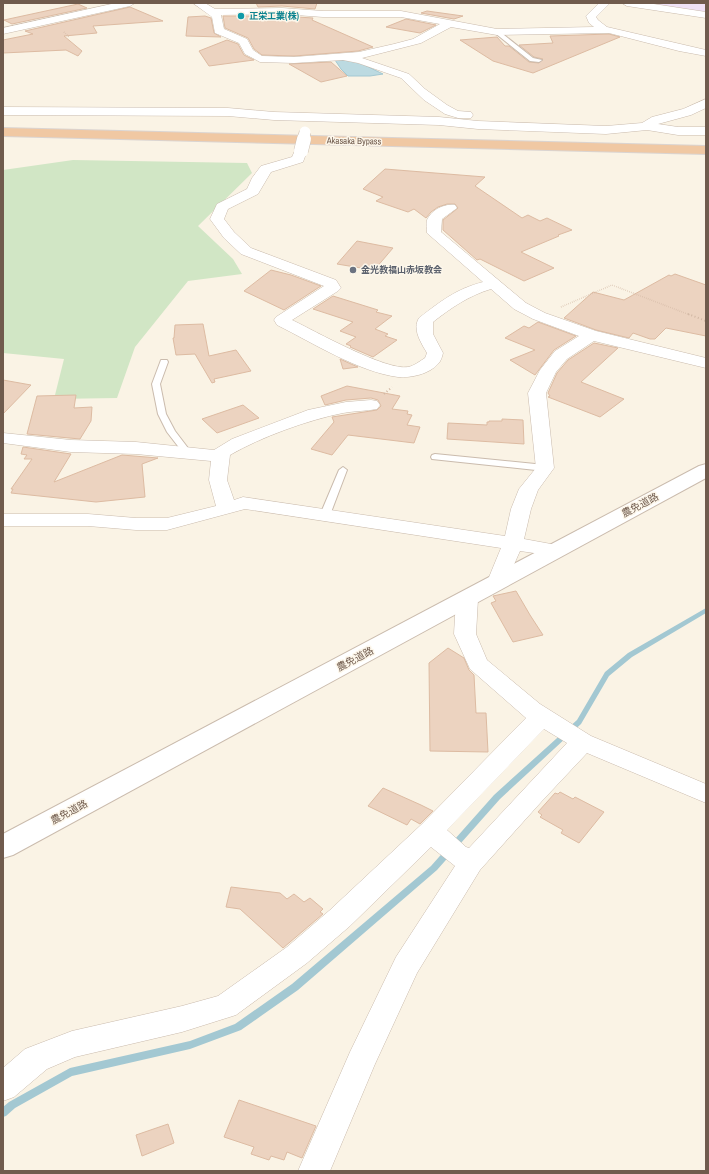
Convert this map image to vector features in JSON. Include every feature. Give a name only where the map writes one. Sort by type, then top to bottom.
[{"type":"highway","name":"Akasaka Bypass","points":[[3,130],[706,149]]},
{"type":"highway","name":"Akasaka Bypass","points":[[3,130],[706,149]]},
{"type":"street","points":[[3,31],[130,3]]},
{"type":"street","points":[[198,3],[213,12],[217,17],[219,31],[243,41],[250,52],[260,60],[294,60],[359,55],[417,41],[448,24]]},
{"type":"street","points":[[604,3],[591,16],[593,21],[604,30]]},
{"type":"street","points":[[627,3],[706,15]]},
{"type":"street","points":[[213,12],[282,11],[344,14],[401,14],[496,32],[604,30],[706,53]]},
{"type":"street","points":[[337,57],[358,59],[392,73],[405,76],[411,85],[451,112],[503,119],[516,126]]},
{"type":"street","points":[[647,126],[656,120],[687,112],[706,103]]},
{"type":"street","points":[[3,111],[228,112],[274,116],[439,121],[478,125],[606,130],[647,126],[678,131],[706,131]]},
{"type":"street","points":[[307,116],[305,132],[298,159],[266,170],[259,178],[253,191],[222,207],[217,219],[229,235],[246,251],[331,283],[333,288],[282,320],[283,322],[379,367],[397,372],[412,372],[432,361],[435,353],[425,334],[424,321],[450,301],[471,290],[493,284]]},
{"type":"street","points":[[450,208],[436,216],[433,223],[434,233],[520,306],[541,316],[591,335],[706,363]]},
{"type":"street","points":[[498,582],[513,544],[521,509],[528,490],[545,468],[537,393],[548,370],[561,354],[591,335]]},
{"type":"street","points":[[227,509],[218,480],[221,453],[238,443],[314,414],[346,407],[371,405]]},
{"type":"street","points":[[3,438],[71,446],[136,448],[221,456]]},
{"type":"street","name":"農免道路","points":[[3,847],[706,470]]},
{"type":"street","points":[[3,520],[88,520],[136,524],[167,524],[227,509],[243,503],[555,550]]},
{"type":"street","points":[[467,599],[464,634],[478,664],[532,710],[578,739],[706,794]]},
{"type":"street","points":[[3,1087],[36,1059],[72,1044],[182,1019],[226,1006],[297,955],[340,918],[545,718]]},
{"type":"street","points":[[314,1171],[361,1062],[406,966],[464,858],[533,794],[578,739]]},
{"type":"street","points":[[430,831],[464,858]]},
{"type":"lane","points":[[496,32],[532,60],[539,60]]},
{"type":"lane","points":[[164,362],[156,384],[162,414],[171,432],[187,452]]},
{"type":"lane","points":[[435,457],[545,468]]},
{"type":"lane","points":[[325,515],[343,470]]},
{"type":"path","points":[[541,316],[612,285],[706,321]]},
{"type":"path","points":[[371,405],[393,387],[379,367]]},
{"type":"shaded area","points":[[641,3],[706,3],[706,12]]},
{"type":"green space","points":[[73,160],[247,163],[252,173],[198,226],[233,259],[242,274],[188,281],[135,347],[117,398],[54,399],[64,359],[3,353],[3,170]]},
{"type":"water","points":[[335,60],[356,61],[383,74],[370,76],[348,76]]},
{"type":"building","points":[[256,3],[317,3],[315,9],[282,6],[258,7]]},
{"type":"building","points":[[78,4],[87,8],[12,24],[4,20]]},
{"type":"building","points":[[130,7],[163,21],[93,26],[97,33],[64,36],[82,51],[78,56],[66,50],[3,53],[3,40],[33,34],[25,31]]},
{"type":"building","points":[[427,11],[463,16],[454,19],[421,13]]},
{"type":"building","points":[[205,16],[211,18],[214,33],[221,37],[186,36],[188,17]]},
{"type":"building","points":[[223,16],[282,16],[313,18],[312,20],[373,47],[358,51],[294,56],[262,55],[254,49],[248,38],[225,28]]},
{"type":"building","points":[[406,19],[436,25],[420,33],[386,27]]},
{"type":"building","points":[[609,34],[620,37],[533,73],[493,61],[460,40],[497,37],[505,46],[509,46],[529,62],[539,63],[543,59],[534,57],[519,45],[553,43],[550,36]]},
{"type":"building","points":[[227,40],[238,44],[244,55],[254,60],[209,66],[199,51]]},
{"type":"building","points":[[331,62],[347,76],[321,82],[289,64]]},
{"type":"building","points":[[385,169],[485,177],[475,186],[522,218],[528,215],[540,221],[547,218],[572,230],[521,252],[554,268],[524,281],[480,259],[477,260],[443,230],[443,220],[458,208],[455,204],[447,204],[438,207],[426,218],[414,209],[408,212],[376,201],[383,197],[363,189]]},
{"type":"building","points":[[357,241],[393,248],[376,268],[363,266],[361,268],[337,264]]},
{"type":"building","points":[[271,270],[291,275],[321,286],[284,310],[244,291]]},
{"type":"building","points":[[675,274],[706,285],[706,336],[666,328],[655,339],[650,339],[633,333],[629,338],[596,330],[564,318],[593,292],[624,300],[669,275],[671,276]]},
{"type":"building","points":[[333,296],[378,310],[376,312],[392,316],[375,329],[388,334],[385,336],[397,340],[373,357],[350,347],[351,346],[346,344],[356,337],[340,331],[353,322],[313,309]]},
{"type":"building","points":[[538,322],[576,336],[554,350],[535,375],[510,360],[535,350],[505,338],[524,326],[529,328]]},
{"type":"building","points":[[203,324],[209,356],[236,350],[251,371],[214,379],[215,382],[212,383],[195,354],[176,355],[173,338],[175,325]]},
{"type":"building","points":[[594,343],[618,348],[581,382],[624,399],[600,417],[548,397],[550,396],[548,393],[557,373],[568,360]]},
{"type":"building","points":[[340,359],[351,364],[358,367],[343,369]]},
{"type":"building","points":[[3,380],[31,385],[3,414]]},
{"type":"building","points":[[347,386],[400,396],[392,409],[408,411],[407,414],[412,415],[407,425],[420,427],[414,443],[348,435],[332,455],[311,449],[334,422],[332,417],[377,410],[381,406],[378,400],[371,398],[346,400],[325,405],[321,396]]},
{"type":"building","points":[[76,395],[74,408],[92,407],[91,421],[80,439],[27,434],[37,396]]},
{"type":"building","points":[[243,405],[259,418],[217,433],[202,419]]},
{"type":"building","points":[[502,419],[523,420],[524,444],[447,439],[448,423],[487,425],[487,422],[489,421],[502,421]]},
{"type":"building","points":[[23,447],[71,454],[54,482],[122,455],[158,458],[142,464],[145,497],[96,502],[11,493],[13,489],[11,489],[32,459],[24,459],[27,455],[21,454]]},
{"type":"building","points":[[516,591],[543,635],[513,642],[491,603],[496,601],[493,596]]},
{"type":"building","points":[[448,648],[464,658],[469,670],[474,675],[476,713],[486,713],[488,752],[430,751],[429,663]]},
{"type":"building","points":[[383,788],[433,811],[420,824],[411,819],[407,825],[368,806]]},
{"type":"building","points":[[560,792],[573,799],[575,797],[604,812],[579,843],[561,833],[563,830],[540,817],[542,815],[538,812],[555,793],[558,794]]},
{"type":"building","points":[[231,887],[280,893],[287,899],[294,894],[304,902],[310,898],[323,909],[320,912],[323,914],[283,948],[240,909],[226,907]]},
{"type":"building","points":[[239,1100],[316,1126],[302,1158],[287,1152],[284,1160],[271,1156],[269,1160],[251,1154],[254,1147],[224,1137]]},
{"type":"building","points":[[168,1124],[174,1143],[142,1156],[136,1135]]},
{"type":"waterway","points":[[3,1113],[12,1105],[70,1072],[190,1045],[238,1027],[295,987],[434,868],[497,797],[579,722],[607,674],[630,655],[706,610]]},
{"type":"place","name":"正栄工業(株)","points":[[241,16]]},
{"type":"place","name":"金光教福山赤坂教会","points":[[353,270]]}]
